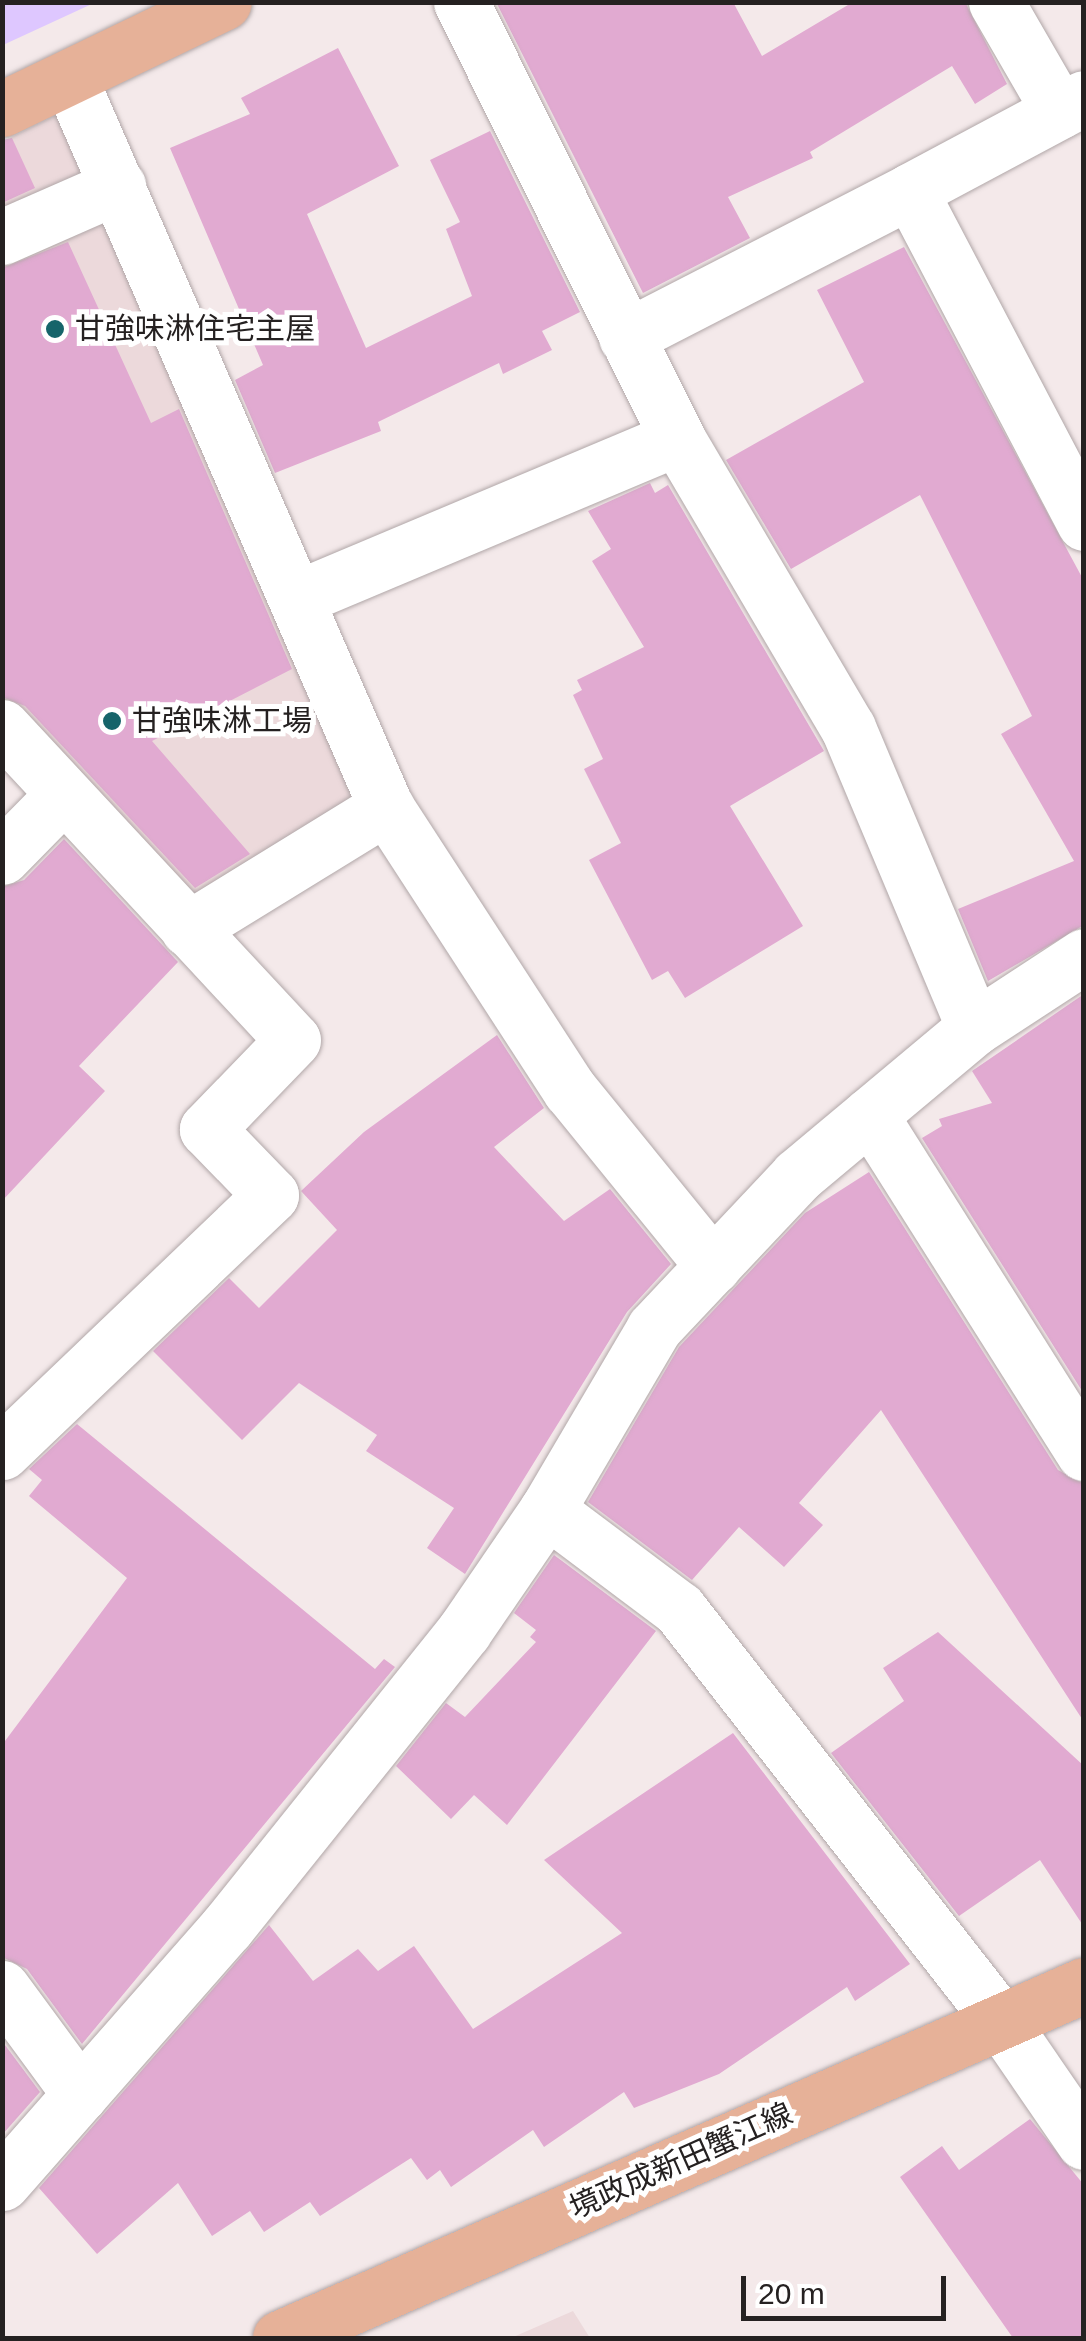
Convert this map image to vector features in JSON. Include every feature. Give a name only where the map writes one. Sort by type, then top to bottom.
[{"type":"main road","points":[[2,109],[224,2]]},
{"type":"main road","name":"境政成新田蟹江線","points":[[280,2338],[1084,1984]]},
{"type":"street","points":[[462,2],[677,438],[848,728],[974,1028]]},
{"type":"street","points":[[626,337],[1071,104],[996,2]]},
{"type":"street","points":[[70,79],[386,807],[570,1090],[713,1266]]},
{"type":"street","points":[[2,237],[118,186]]},
{"type":"street","points":[[910,191],[1084,523]]},
{"type":"street","points":[[297,598],[677,438]]},
{"type":"street","points":[[2,727],[62,797],[292,1040],[206,1129],[271,1194],[2,1452]]},
{"type":"street","points":[[2,857],[62,797]]},
{"type":"street","points":[[188,929],[386,807]]},
{"type":"street","points":[[2,2183],[252,1896],[464,1630],[548,1510],[654,1328],[870,1115],[974,1028],[1084,956]]},
{"type":"street","points":[[870,1115],[1084,1453]]},
{"type":"street","points":[[548,1510],[679,1610],[1000,2020],[1084,2142]]},
{"type":"street","points":[[2,1988],[80,2094]]},
{"type":"shaded area","points":[[3,2],[94,2],[94,3],[3,45]]},
{"type":"shaded area","points":[[68,109],[373,804],[192,921],[3,701],[2,142]]},
{"type":"shaded area","points":[[573,2311],[590,2338],[511,2338]]},
{"type":"building","points":[[496,2],[733,2],[762,56],[853,2],[965,2],[1007,84],[975,104],[952,66],[810,152],[813,158],[728,197],[750,238],[643,293]]},
{"type":"building","points":[[338,48],[399,166],[307,214],[366,348],[472,296],[446,229],[460,222],[430,160],[490,131],[580,312],[542,331],[552,350],[503,374],[499,363],[378,422],[381,431],[275,473],[235,380],[263,365],[170,148],[250,114],[241,98]]},
{"type":"building","points":[[12,138],[35,188],[2,203],[2,140]]},
{"type":"building","points":[[68,242],[151,423],[179,409],[292,669],[152,741],[250,854],[195,888],[25,706],[2,697],[2,268]]},
{"type":"building","points":[[904,247],[1084,581],[1084,925],[988,981],[958,909],[1074,861],[1001,734],[1032,716],[920,495],[791,569],[726,460],[864,382],[817,290]]},
{"type":"building","points":[[650,483],[655,493],[668,485],[824,751],[730,806],[803,926],[685,998],[668,971],[652,980],[589,860],[621,843],[584,769],[603,759],[573,695],[582,690],[577,680],[644,647],[592,561],[611,549],[588,511]]},
{"type":"building","points":[[64,839],[178,962],[79,1066],[105,1091],[2,1201],[2,887],[24,880]]},
{"type":"building","points":[[1084,994],[1084,1394],[922,1138],[942,1126],[939,1119],[992,1103],[972,1071]]},
{"type":"building","points":[[497,1035],[544,1108],[494,1147],[564,1221],[610,1189],[671,1264],[627,1312],[465,1574],[427,1548],[454,1508],[366,1451],[377,1435],[299,1383],[242,1440],[153,1351],[229,1278],[259,1308],[337,1230],[301,1191],[364,1132]]},
{"type":"building","points":[[869,1172],[1058,1470],[1084,1484],[1084,1722],[881,1410],[799,1503],[823,1525],[784,1567],[739,1527],[692,1580],[588,1502],[679,1347],[805,1213]]},
{"type":"building","points":[[77,1424],[375,1669],[384,1659],[395,1667],[82,2044],[27,1969],[2,1957],[2,1745],[127,1578],[29,1496],[42,1480],[29,1469]]},
{"type":"building","points":[[554,1555],[656,1631],[507,1825],[474,1795],[451,1819],[396,1766],[446,1703],[465,1717],[536,1642],[530,1637],[536,1630],[514,1613]]},
{"type":"building","points":[[938,1632],[1084,1766],[1084,1927],[1040,1860],[959,1916],[831,1753],[904,1701],[883,1668]]},
{"type":"building","points":[[733,1733],[910,1964],[855,2001],[847,1987],[719,2074],[634,2108],[624,2092],[544,2147],[533,2130],[451,2187],[440,2170],[427,2180],[411,2158],[320,2216],[310,2202],[264,2232],[250,2211],[212,2236],[178,2183],[97,2254],[39,2188],[269,1925],[313,1981],[358,1949],[378,1971],[414,1946],[473,2029],[622,1933],[544,1860]]},
{"type":"building","points":[[2,2041],[40,2092],[2,2135]]},
{"type":"building","points":[[1030,2119],[1084,2185],[1084,2338],[1013,2338],[900,2177],[942,2146],[959,2170]]},
{"type":"place","name":"甘強味淋住宅主屋","points":[[55,329]]},
{"type":"place","name":"甘強味淋工場","points":[[112,721]]}]
